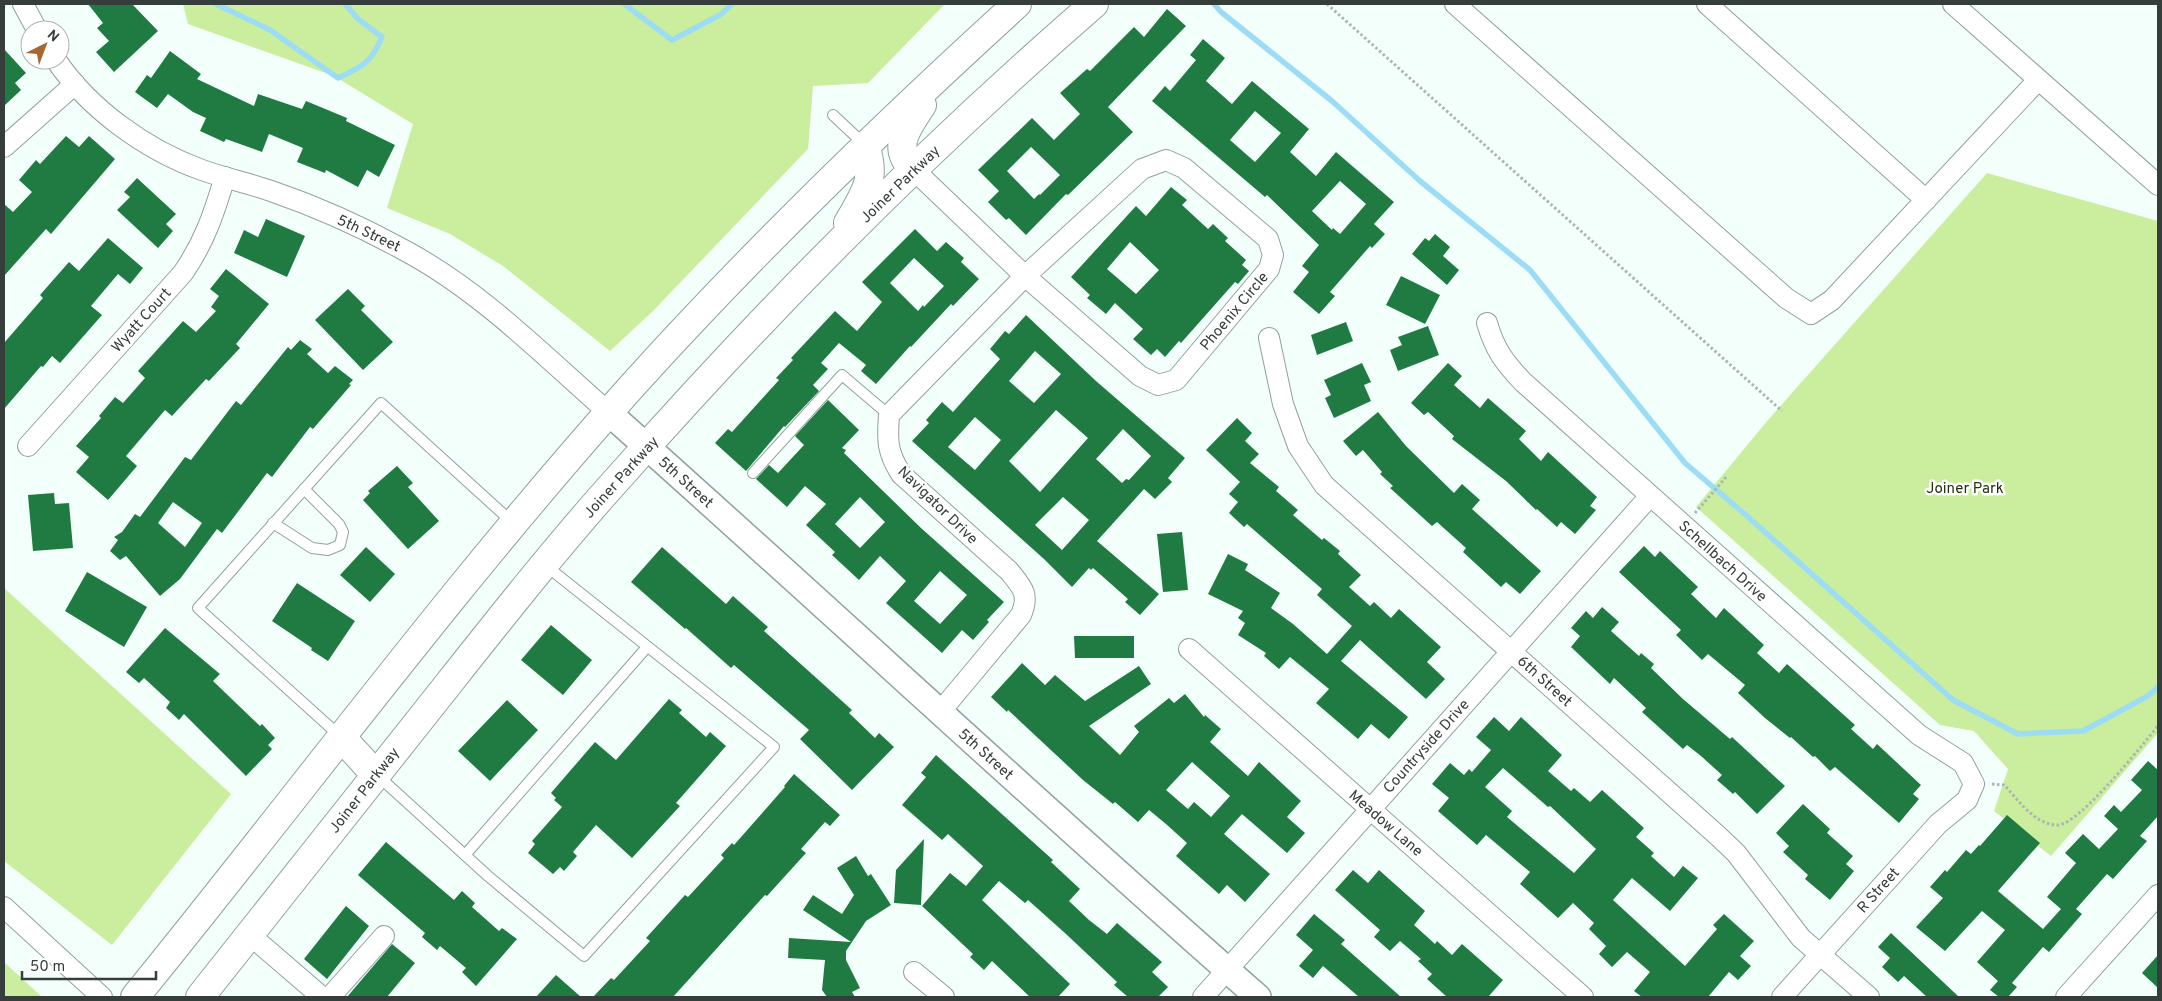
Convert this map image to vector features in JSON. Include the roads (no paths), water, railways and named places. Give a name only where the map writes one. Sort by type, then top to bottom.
[{"type":"main road","points":[[135,997],[513,523],[609,413],[721,290],[865,145],[942,71],[1016,4]]},
{"type":"main road","name":"Joiner Parkway","points":[[200,997],[544,565],[647,447],[758,326],[831,252],[976,110],[1094,4]]},
{"type":"main road","points":[[914,170],[905,162],[902,136],[942,71]]},
{"type":"main road","points":[[831,252],[869,186],[870,160],[865,145]]},
{"type":"main road","points":[[342,738],[376,775]]},
{"type":"street","points":[[23,4],[32,20]]},
{"type":"street","points":[[1455,4],[1786,298],[1811,314],[1832,300],[2038,80]]},
{"type":"street","points":[[1707,4],[1926,200]]},
{"type":"street","points":[[1953,4],[2158,185]]},
{"type":"street","name":"5th Street","points":[[64,70],[75,84],[112,118],[147,143],[178,160],[311,206],[400,248],[439,269],[494,311],[807,589],[940,712],[1258,997]]},
{"type":"street","points":[[4,147],[75,84]]},
{"type":"street","name":"Phoenix Circle","points":[[914,170],[1025,276],[1140,376],[1158,386],[1176,380],[1269,269],[1274,255],[1268,239],[1184,168],[1166,160],[1142,169],[1025,276]]},
{"type":"street","name":"Wyatt Court","points":[[28,446],[188,266],[207,234],[225,177]]},
{"type":"street","points":[[889,415],[1025,276]]},
{"type":"street","name":"Schellbach Drive","points":[[1487,323],[1493,343],[1503,361],[1523,382],[1919,735],[1963,763],[1974,784]]},
{"type":"street","name":"6th Street","points":[[1269,338],[1283,404],[1298,446],[1324,485],[1717,835],[1736,854],[1801,938],[1869,997]]},
{"type":"street","name":"Navigator Drive","points":[[889,415],[887,440],[891,458],[901,474],[1009,571],[1024,590],[1026,604],[1022,615],[940,712]]},
{"type":"street","name":"Countryside Drive","points":[[1203,997],[1650,496]]},
{"type":"street","name":"Meadow Lane","points":[[1189,649],[1583,997]]},
{"type":"street","name":"R Street","points":[[1782,997],[1938,824],[1967,800],[1974,784]]},
{"type":"street","points":[[2066,997],[2158,894]]},
{"type":"street","points":[[4,908],[102,997]]},
{"type":"street","points":[[250,935],[322,997]]},
{"type":"street","points":[[330,997],[384,936]]},
{"type":"street","points":[[914,972],[944,997]]},
{"type":"lane","points":[[833,116],[865,145]]},
{"type":"lane","points":[[753,473],[842,375],[889,415]]},
{"type":"lane","points":[[342,738],[198,608],[381,403],[513,523]]},
{"type":"lane","points":[[273,524],[312,548],[328,550],[340,545],[343,532],[339,524],[304,489]]},
{"type":"lane","points":[[376,775],[465,855],[584,956],[774,747],[544,565]]},
{"type":"lane","points":[[465,855],[647,647]]},
{"type":"waterway","points":[[216,4],[270,30],[338,78],[365,63],[374,53],[382,37],[358,19],[345,4]]},
{"type":"waterway","points":[[624,4],[672,40],[720,15],[732,4]]},
{"type":"waterway","points":[[1214,4],[1221,12],[1332,101],[1420,181],[1530,270],[1685,463],[1953,700],[2018,734],[2083,731],[2148,696],[2158,687]]},
{"type":"park label","name":"Joiner Park","points":[[1965,488]]}]
